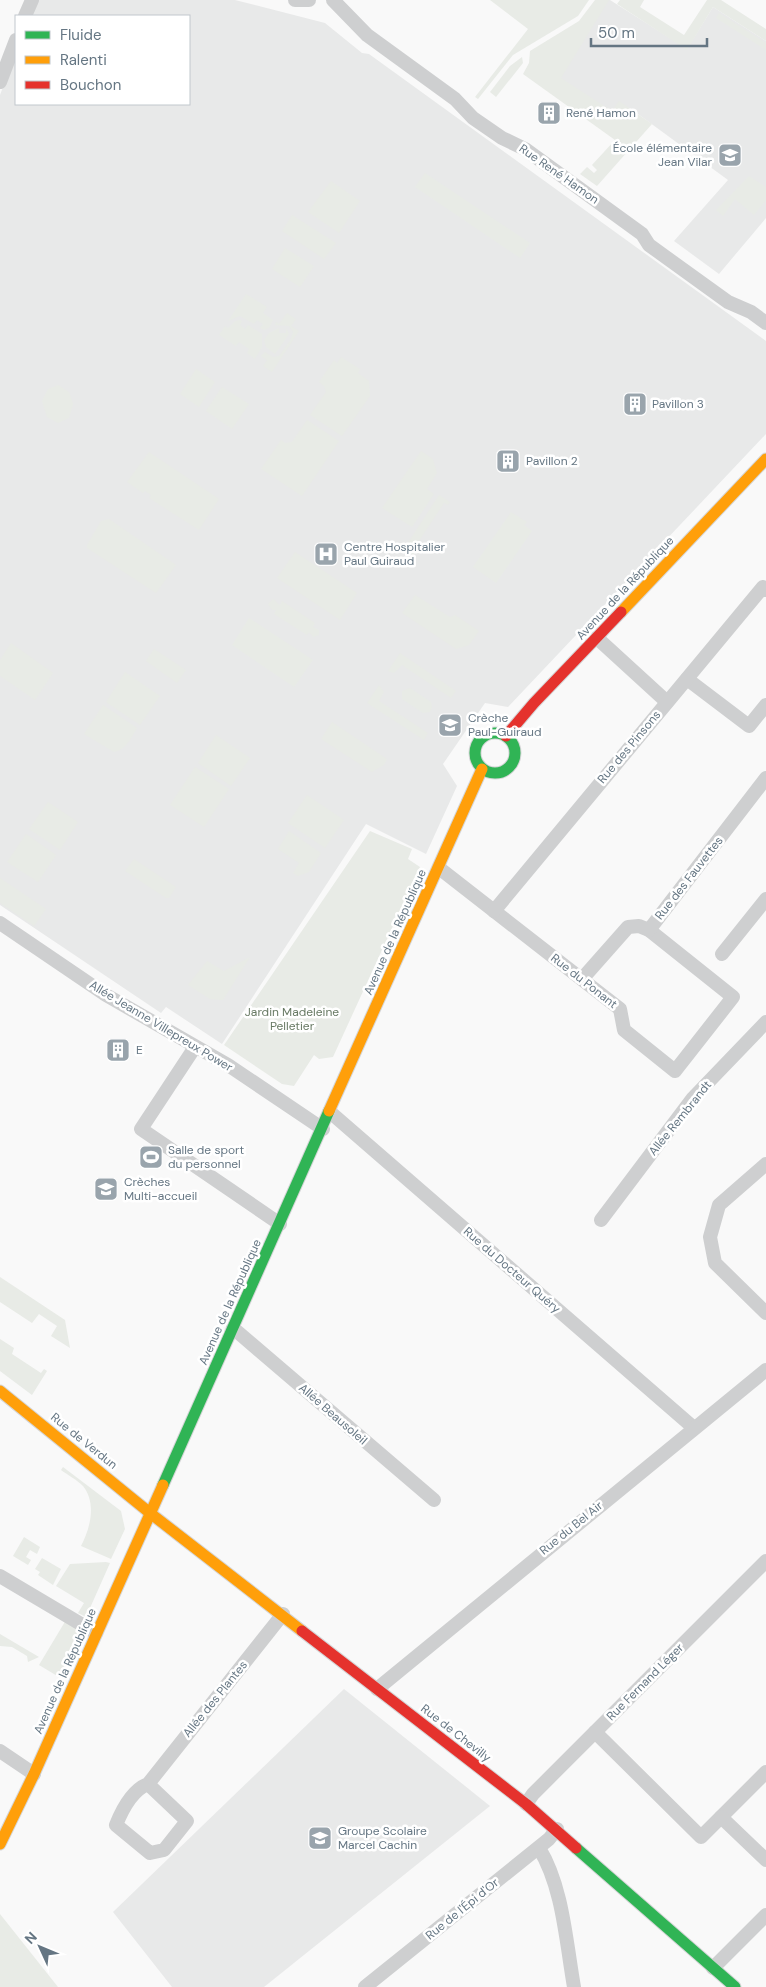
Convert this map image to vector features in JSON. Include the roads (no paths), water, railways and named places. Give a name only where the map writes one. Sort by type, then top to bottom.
[{"type":"main road","name":"Avenue de la République","points":[[506,736],[534,703],[766,459]]},
{"type":"main road","points":[[494,733],[506,736],[514,746],[512,765],[501,773],[488,772],[482,769],[478,764],[475,752],[479,741],[494,733]]},
{"type":"main road","name":"Avenue de la République","points":[[0,1844],[34,1774],[482,769]]},
{"type":"main road","name":"Rue de Verdun","points":[[0,1391],[150,1513]]},
{"type":"main road","name":"Rue de Chevilly","points":[[150,1513],[283,1614],[557,1829],[735,1987]]},
{"type":"street","points":[[25,15],[32,0]]},
{"type":"street","points":[[295,0],[309,0]]},
{"type":"street","name":"Rue René Hamon","points":[[333,0],[367,35],[456,99],[473,118],[502,138],[525,149],[642,234],[650,245],[728,302],[751,312],[766,323]]},
{"type":"street","points":[[0,82],[15,43]]},
{"type":"street","name":"Rue des Pinsons","points":[[494,911],[763,587],[766,590]]},
{"type":"street","points":[[597,638],[667,702]]},
{"type":"street","points":[[687,679],[749,726],[766,705]]},
{"type":"street","name":"Rue des Fauvettes","points":[[582,979],[628,927],[639,926],[649,930],[766,778]]},
{"type":"street","name":"Rue du Ponant","points":[[439,868],[620,1009],[624,1030],[675,1071],[733,997],[649,930]]},
{"type":"street","points":[[722,954],[766,899]]},
{"type":"street","name":"Allée Jeanne Villepreux Power","points":[[0,923],[106,994],[228,1065],[323,1128]]},
{"type":"street","name":"Allée Rembrandt","points":[[601,1220],[693,1098],[766,1022]]},
{"type":"street","points":[[195,1047],[141,1129],[280,1224]]},
{"type":"street","name":"Rue du Docteur Quéry","points":[[330,1112],[694,1428]]},
{"type":"street","points":[[766,1164],[719,1205],[710,1237],[715,1263],[766,1313]]},
{"type":"street","name":"Allée Beausoleil","points":[[233,1328],[434,1500]]},
{"type":"street","name":"Rue du Bel Air","points":[[377,1688],[766,1370]]},
{"type":"street","name":"Rue Fernand Léger","points":[[526,1804],[533,1794],[766,1561]]},
{"type":"street","points":[[0,1576],[96,1632]]},
{"type":"street","name":"Allée des Plantes","points":[[148,1784],[187,1821],[164,1850],[150,1853],[116,1825],[122,1810],[142,1786],[148,1784],[283,1614]]},
{"type":"street","points":[[595,1732],[701,1837],[766,1772]]},
{"type":"street","points":[[0,1751],[34,1774]]},
{"type":"street","points":[[721,1818],[766,1860]]},
{"type":"street","name":"Rue de l'Épi d'Or","points":[[364,1987],[539,1848],[557,1829]]},
{"type":"street","points":[[539,1848],[548,1863],[557,1898],[574,1987]]},
{"type":"street","points":[[713,1968],[766,1915]]},
{"type":"place","name":"René Hamon","points":[[549,113]]},
{"type":"place","name":"École élémentaire Jean Vilar","points":[[730,155]]},
{"type":"place","name":"Pavillon 3","points":[[635,404]]},
{"type":"place","name":"Pavillon 2","points":[[508,461]]},
{"type":"place","name":"Centre Hospitalier Paul Guiraud","points":[[326,554]]},
{"type":"place","name":"Crèche Paul-Guiraud","points":[[450,725]]},
{"type":"place","name":"E","points":[[118,1050]]},
{"type":"place","name":"Salle de sport du personnel","points":[[151,1157]]},
{"type":"place","name":"Crèches Multi-accueil","points":[[106,1189]]},
{"type":"place","name":"Groupe Scolaire Marcel Cachin","points":[[320,1838]]},
{"type":"park label","name":"Jardin Madeleine Pelletier","points":[[292,1019]]}]
